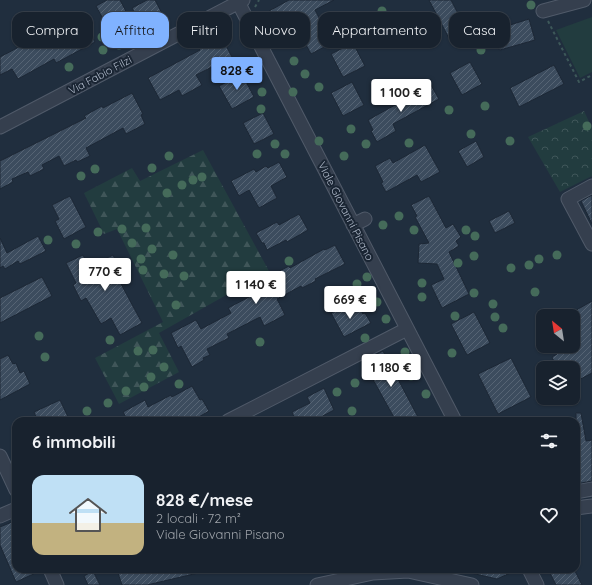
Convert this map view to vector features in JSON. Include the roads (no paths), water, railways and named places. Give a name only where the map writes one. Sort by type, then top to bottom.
[{"type":"street","points":[[543,11],[584,0]]},
{"type":"street","name":"Via Fabio Filzi","points":[[0,127],[239,1]]},
{"type":"street","name":"Viale Giovanni Pisano","points":[[239,1],[453,417]]},
{"type":"street","points":[[592,186],[568,199],[592,244]]},
{"type":"street","points":[[353,225],[365,219]]},
{"type":"street","points":[[236,417],[407,329]]},
{"type":"street","points":[[0,456],[12,482]]},
{"type":"street","points":[[580,491],[592,489]]},
{"type":"street","points":[[580,508],[592,506]]},
{"type":"street","points":[[0,516],[12,511]]},
{"type":"street","points":[[52,573],[57,585]]},
{"type":"street","points":[[316,585],[383,573]]},
{"type":"street","points":[[420,573],[472,585]]},
{"type":"street","points":[[531,573],[537,585]]}]
